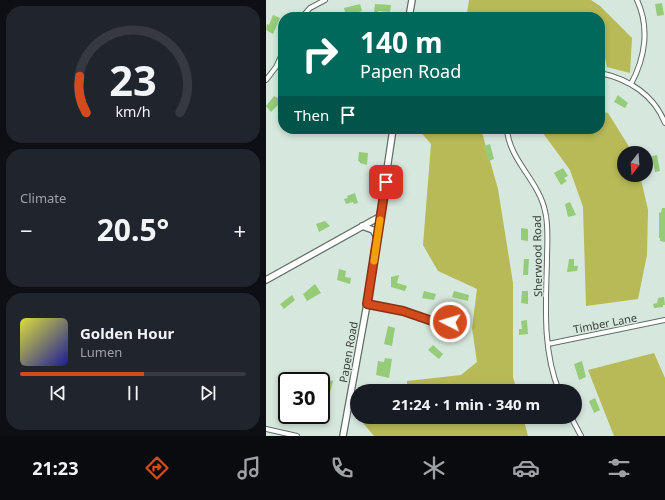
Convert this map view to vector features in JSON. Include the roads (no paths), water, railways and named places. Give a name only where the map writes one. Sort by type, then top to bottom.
[{"type":"street","points":[[306,12],[310,8],[325,0]]},
{"type":"street","points":[[411,12],[412,0]]},
{"type":"street","points":[[631,84],[640,65],[645,37],[644,18],[637,0]]},
{"type":"street","points":[[266,80],[278,63]]},
{"type":"street","points":[[605,74],[631,84],[644,93],[654,104],[665,123]]},
{"type":"street","name":"Papen Road","points":[[343,436],[378,237],[392,134]]},
{"type":"street","name":"Sherwood Road","points":[[508,134],[513,150],[540,196],[546,212],[546,324],[552,369],[557,384]]},
{"type":"street","points":[[267,279],[381,216]]},
{"type":"street","points":[[362,226],[374,230],[378,237]]},
{"type":"street","points":[[367,304],[403,311],[435,322],[450,322]]},
{"type":"street","name":"Timber Lane","points":[[548,344],[665,320]]},
{"type":"street","points":[[575,424],[581,436]]},
{"type":"street","points":[[266,429],[297,436]]}]
